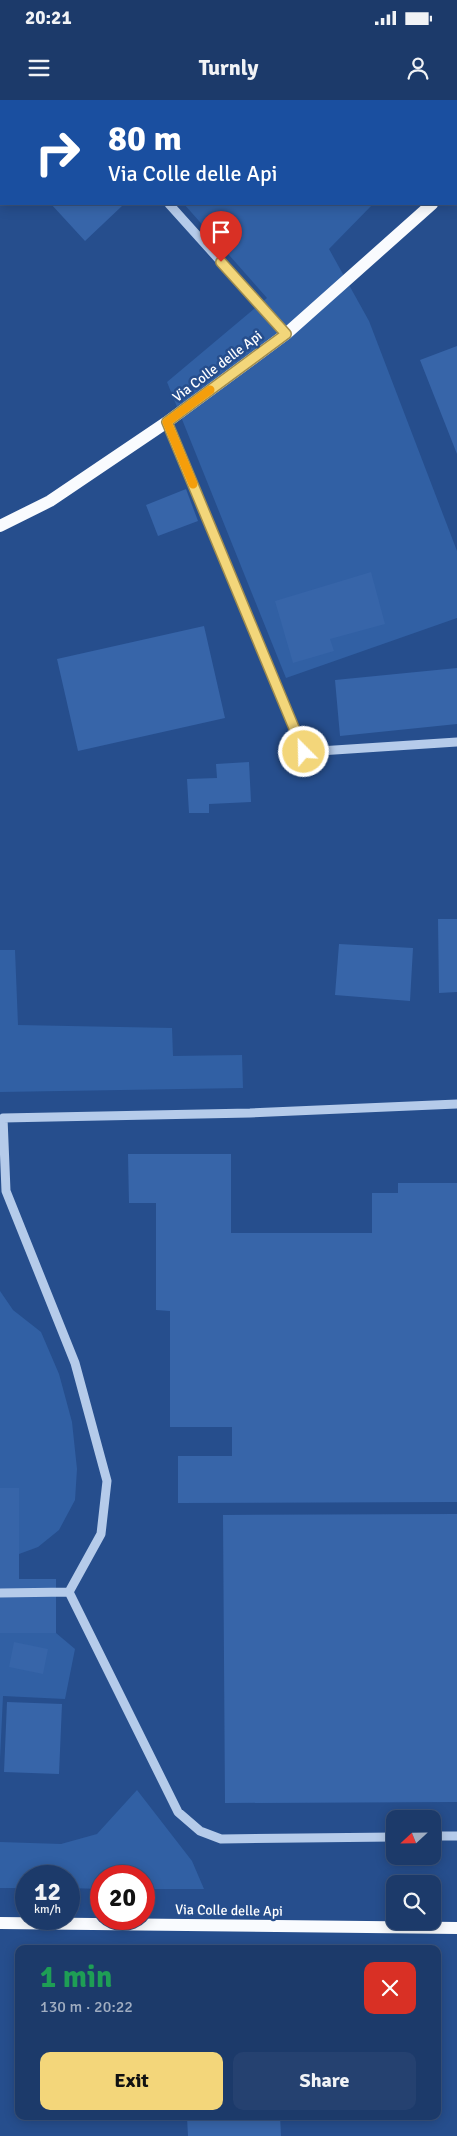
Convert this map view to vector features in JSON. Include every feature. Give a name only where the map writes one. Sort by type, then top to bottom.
[{"type":"main road","name":"Via Colle delle Api","points":[[0,526],[50,501],[167,422],[286,334],[430,205]]},
{"type":"main road","name":"Via Colle delle Api","points":[[0,1923],[457,1928]]},
{"type":"street","points":[[170,205],[286,334]]},
{"type":"street","points":[[167,422],[304,752],[457,742]]},
{"type":"street","points":[[69,1592],[101,1534],[107,1481],[74,1363],[6,1191],[3,1118],[250,1114],[457,1104]]},
{"type":"street","points":[[0,1593],[69,1592]]},
{"type":"street","points":[[69,1592],[178,1812],[200,1831],[221,1839],[386,1837]]},
{"type":"street","points":[[441,1836],[457,1836]]},
{"type":"shaded area","points":[[185,205],[372,205],[329,249],[369,321],[457,551],[457,618],[286,678],[167,382],[267,298]]},
{"type":"shaded area","points":[[0,950],[15,950],[18,1025],[172,1028],[173,1056],[242,1055],[243,1088],[0,1092]]},
{"type":"shaded area","points":[[0,1291],[13,1310],[41,1332],[59,1374],[72,1422],[77,1469],[75,1500],[59,1530],[38,1547],[19,1554],[19,1488],[0,1488]]},
{"type":"shaded area","points":[[0,1633],[56,1633],[75,1649],[65,1699],[3,1696],[0,1759]]},
{"type":"shaded area","points":[[137,1790],[192,1861],[204,1889],[155,1889],[155,1865],[90,1865],[90,1889],[80,1888],[80,1865],[15,1865],[15,1888],[0,1888],[0,1842],[61,1844],[97,1834]]},
{"type":"building","points":[[52,205],[122,206],[85,241]]},
{"type":"building","points":[[457,346],[457,454],[420,360]]},
{"type":"building","points":[[186,489],[198,521],[158,536],[146,505]]},
{"type":"building","points":[[371,572],[385,624],[330,639],[334,651],[293,663],[275,601]]},
{"type":"building","points":[[204,626],[225,718],[78,751],[57,659]]},
{"type":"building","points":[[457,668],[457,724],[340,736],[335,680]]},
{"type":"building","points":[[249,762],[251,802],[209,804],[209,813],[189,813],[187,779],[217,778],[216,764]]},
{"type":"building","points":[[438,919],[457,919],[457,992],[439,993]]},
{"type":"building","points":[[339,944],[413,948],[410,1001],[335,995]]},
{"type":"building","points":[[128,1154],[231,1154],[231,1233],[372,1233],[372,1193],[398,1193],[398,1183],[457,1183],[457,1502],[178,1503],[178,1456],[232,1456],[232,1427],[170,1427],[170,1311],[156,1310],[156,1203],[129,1203]]},
{"type":"building","points":[[0,1488],[19,1488],[19,1579],[56,1579],[56,1633],[0,1633]]},
{"type":"building","points":[[457,1514],[457,1802],[225,1803],[223,1515]]},
{"type":"building","points":[[14,1642],[48,1649],[43,1674],[9,1667]]},
{"type":"building","points":[[7,1702],[62,1704],[59,1774],[4,1772]]},
{"type":"building","points":[[187,2120],[280,2120],[281,2136],[188,2136]]},
{"type":"slow traffic","points":[[193,484],[167,422],[210,390]]},
{"type":"route","points":[[221,262],[286,334],[167,422],[304,752]]}]
